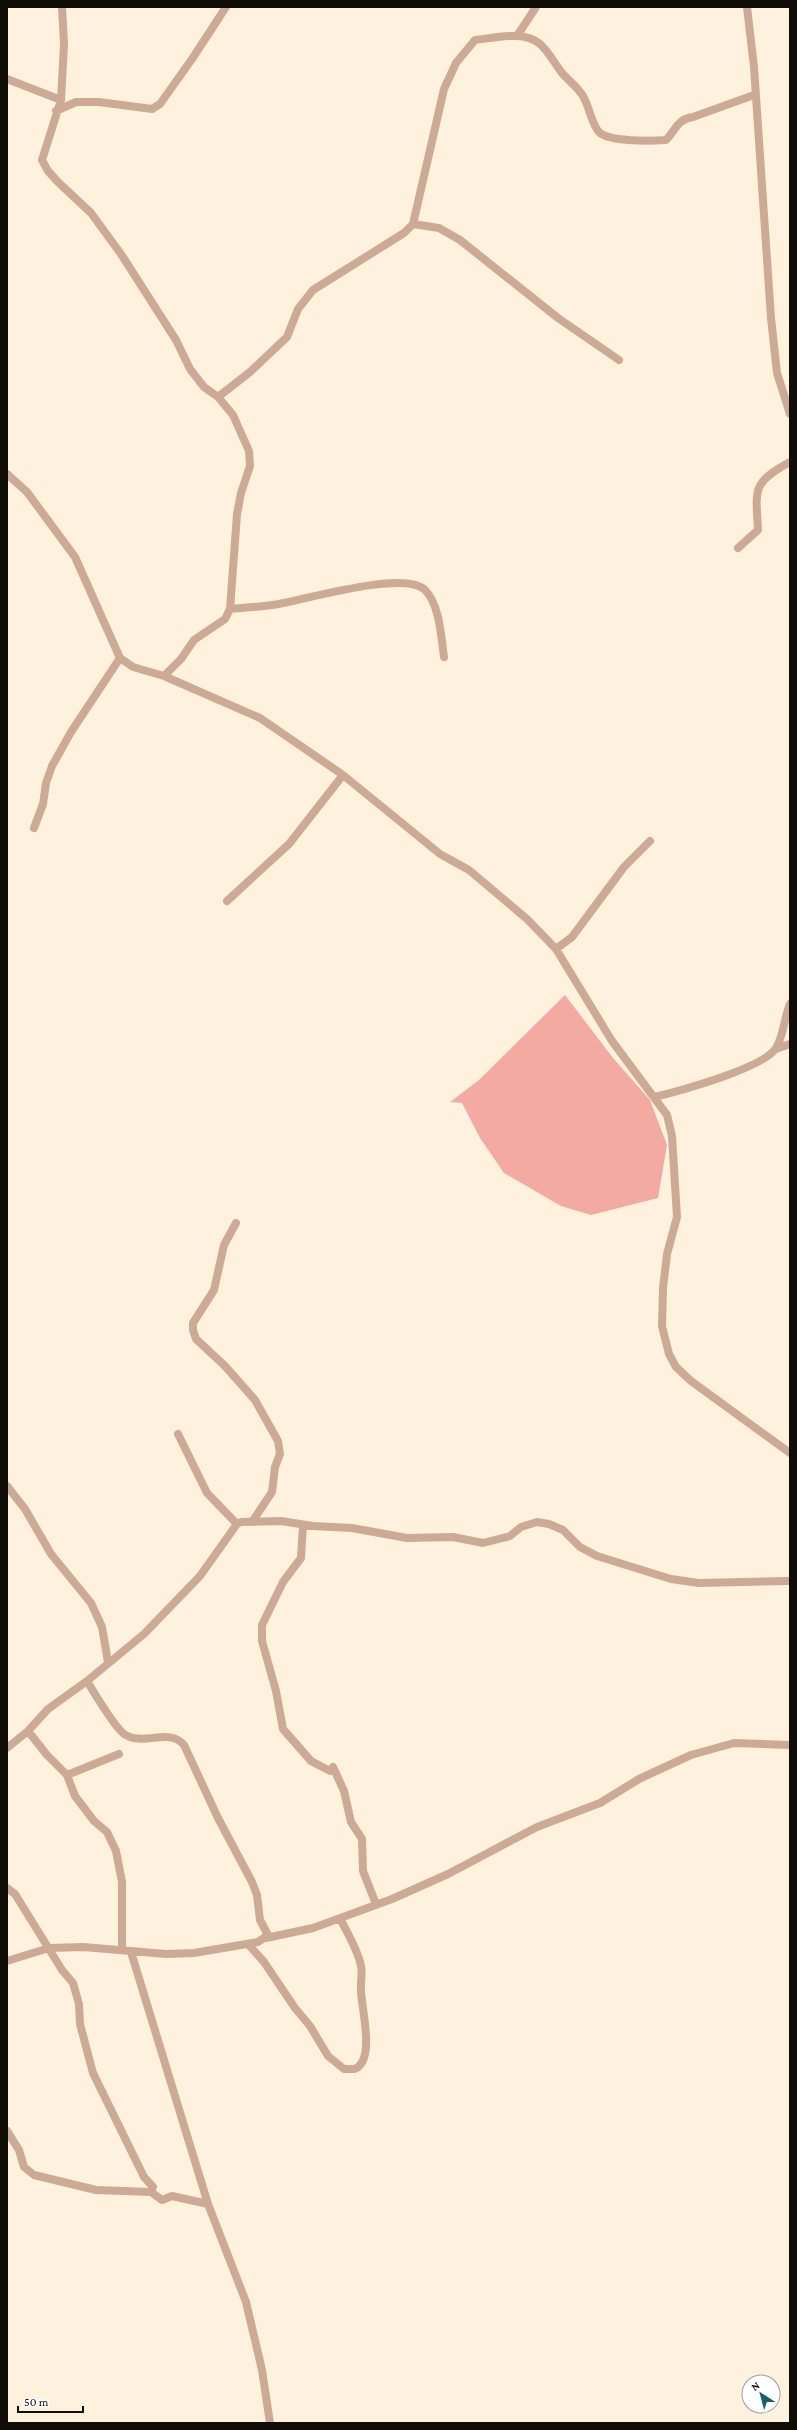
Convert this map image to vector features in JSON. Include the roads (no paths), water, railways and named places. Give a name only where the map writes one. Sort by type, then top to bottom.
[{"type":"street","points":[[62,7],[64,44],[61,100],[56,111],[42,160],[48,171],[91,213],[160,312],[190,369],[204,386],[218,397],[233,415],[249,451],[250,466],[241,493],[237,514],[231,571],[230,609],[225,619],[194,640],[181,659],[164,676]]},
{"type":"street","points":[[56,111],[76,102],[99,102],[152,109],[160,104],[226,7]]},
{"type":"street","points":[[517,36],[536,7]]},
{"type":"street","points":[[747,7],[777,373],[790,414]]},
{"type":"street","points":[[218,397],[250,372],[287,337],[298,309],[313,290],[404,233],[413,224],[444,89],[456,63],[475,40],[517,36],[530,38],[541,45],[570,84],[583,96],[592,115],[594,126],[601,134],[613,138],[666,140],[678,123],[684,118],[693,117],[754,95]]},
{"type":"street","points":[[7,79],[61,100]]},
{"type":"street","points":[[413,224],[438,228],[460,240],[558,318],[619,360]]},
{"type":"street","points":[[738,548],[758,530],[756,491],[767,477],[790,462]]},
{"type":"street","points":[[7,474],[31,496],[75,557],[120,658],[134,667],[164,676],[260,718],[343,775],[440,854],[469,870],[527,919],[556,949],[612,1041],[667,1115],[672,1136],[676,1209],[663,1288],[662,1326],[669,1354],[676,1367],[691,1381],[790,1453]]},
{"type":"street","points":[[230,609],[278,604],[374,584],[416,584],[426,591],[434,606],[444,657]]},
{"type":"street","points":[[34,828],[44,804],[46,783],[52,766],[71,732],[120,658]]},
{"type":"street","points":[[227,901],[289,844],[343,775]]},
{"type":"street","points":[[556,949],[572,937],[624,867],[650,842]]},
{"type":"street","points":[[776,1049],[790,1004]]},
{"type":"street","points":[[655,1097],[708,1084],[766,1056],[776,1049],[790,1044]]},
{"type":"street","points":[[236,1223],[224,1245],[214,1290],[193,1323],[193,1330],[196,1339],[225,1366],[255,1400],[278,1441],[280,1454],[275,1467],[272,1492],[252,1522]]},
{"type":"street","points":[[178,1434],[207,1493],[237,1524]]},
{"type":"street","points":[[7,1486],[25,1509],[43,1542],[91,1603],[102,1627],[108,1662]]},
{"type":"street","points":[[7,1748],[28,1731],[48,1709],[87,1681],[108,1662],[144,1634],[200,1576],[237,1524],[281,1521],[303,1525],[352,1528],[407,1538],[453,1537],[483,1543],[510,1536],[521,1526],[537,1522],[549,1524],[563,1530],[580,1548],[597,1556],[671,1579],[699,1583],[790,1581]]},
{"type":"street","points":[[303,1525],[301,1558],[283,1582],[262,1625],[262,1641],[276,1691],[284,1729],[311,1761],[330,1771],[333,1767],[340,1781],[351,1822],[362,1839],[363,1870],[376,1904]]},
{"type":"street","points":[[87,1681],[123,1733],[140,1739],[172,1736],[178,1738],[184,1745],[204,1791],[257,1895],[260,1920],[268,1935],[266,1938]]},
{"type":"street","points":[[28,1731],[47,1755],[67,1775],[75,1796],[94,1821],[107,1832],[116,1851],[122,1882],[122,1950]]},
{"type":"street","points":[[7,1961],[49,1948],[83,1947],[131,1952],[194,1953],[248,1944],[266,1938],[298,1932],[340,1918],[448,1874],[537,1827],[600,1803],[639,1779],[691,1755],[734,1743],[790,1745]]},
{"type":"street","points":[[67,1775],[119,1754]]},
{"type":"street","points":[[7,1888],[15,1894],[73,1983],[79,2004],[80,2024],[93,2073],[144,2177],[153,2187],[151,2192]]},
{"type":"street","points":[[248,1944],[264,1962],[295,2008],[310,2026],[328,2056],[344,2069],[355,2069],[361,2063],[367,2034],[361,1995],[362,1970],[358,1957],[340,1918]]},
{"type":"street","points":[[131,1952],[208,2204],[246,2302],[262,2370],[270,2423]]},
{"type":"street","points":[[7,2131],[19,2150],[24,2167],[34,2176],[96,2190],[151,2192],[162,2200],[172,2196],[208,2204]]}]
